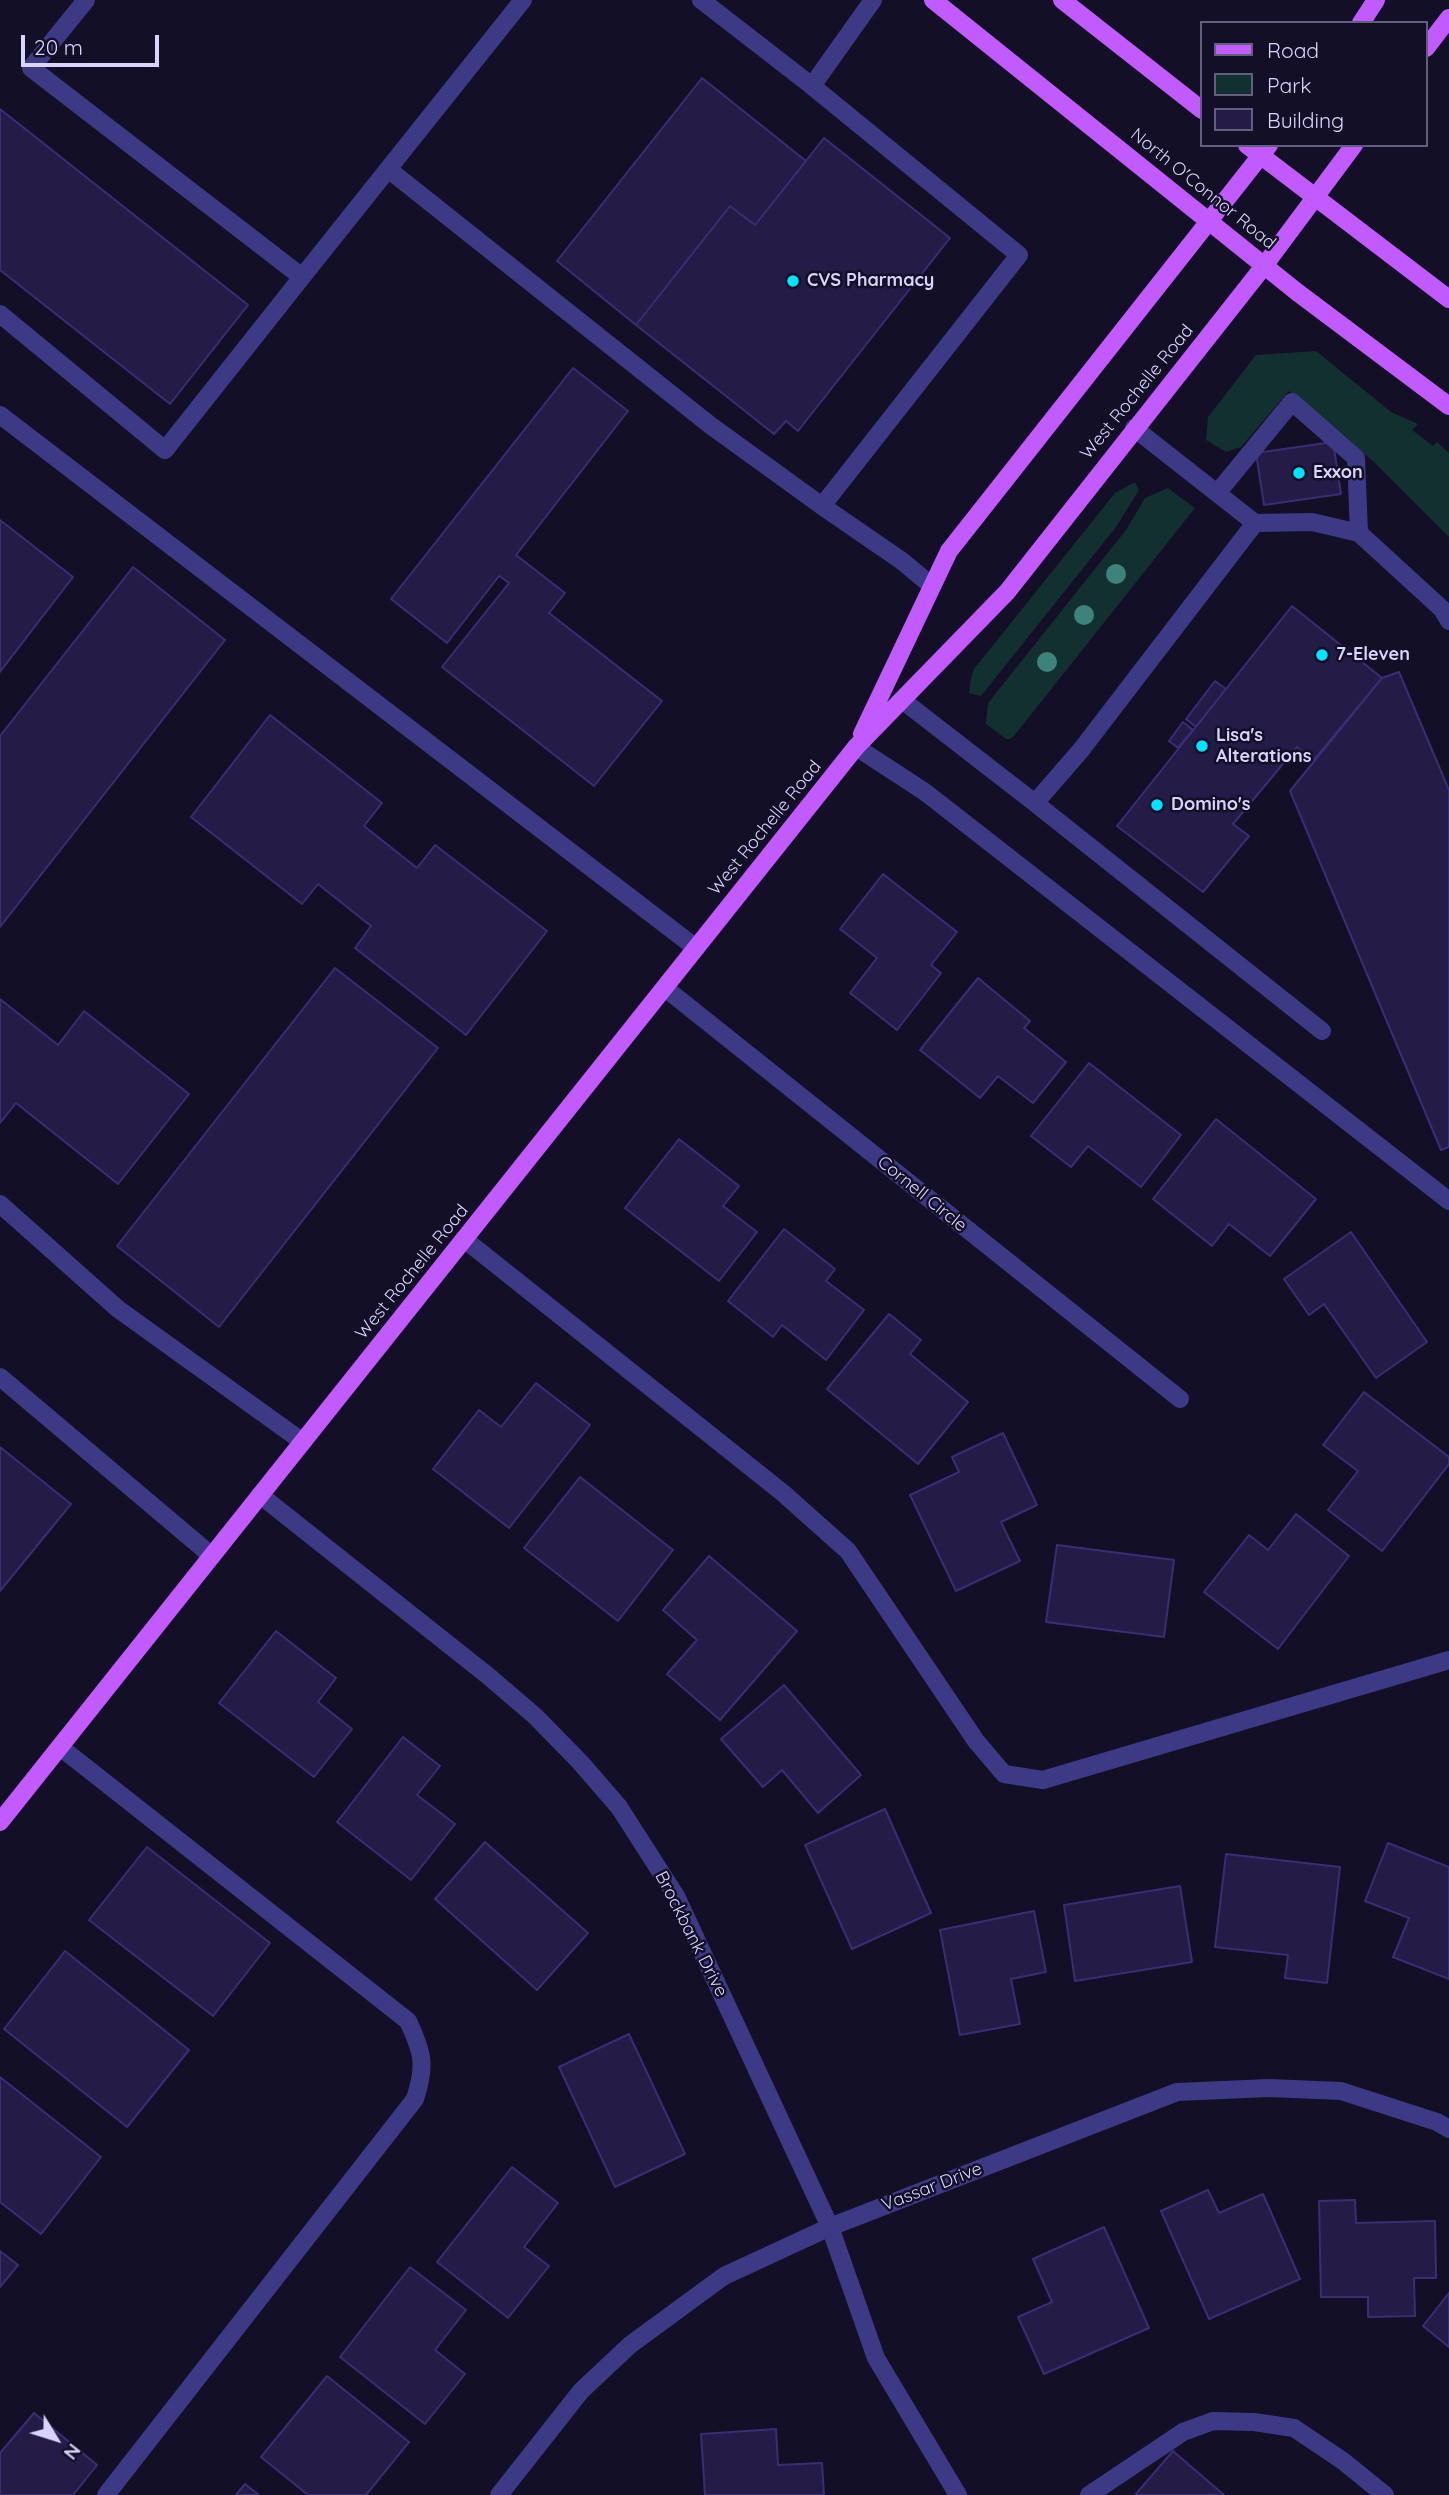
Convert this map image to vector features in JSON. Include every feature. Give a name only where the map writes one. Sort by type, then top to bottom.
[{"type":"main road","name":"North O'Connor Road","points":[[933,0],[1264,265],[1449,406]]},
{"type":"main road","points":[[1062,0],[1200,108]]},
{"type":"main road","points":[[1362,21],[1376,0]]},
{"type":"main road","points":[[1428,45],[1449,18]]},
{"type":"main road","name":"West Rochelle Road","points":[[0,1822],[856,747],[1007,592],[1264,265],[1353,147]]},
{"type":"main road","name":"West Rochelle Road","points":[[856,747],[949,551],[1209,221],[1259,149]]},
{"type":"main road","points":[[1259,149],[1315,198],[1449,299]]},
{"type":"street","points":[[86,0],[31,68],[302,277]]},
{"type":"street","points":[[0,314],[165,450],[523,0]]},
{"type":"street","points":[[701,0],[812,86],[1019,255],[822,506]]},
{"type":"street","points":[[812,86],[873,0]]},
{"type":"street","points":[[387,169],[710,425],[902,561],[932,586]]},
{"type":"street","points":[[1218,492],[1293,402],[1356,458],[1359,533]]},
{"type":"street","points":[[0,415],[696,948]]},
{"type":"street","points":[[1134,428],[1255,523],[1312,522],[1359,533],[1447,611]]},
{"type":"street","points":[[1035,803],[1089,740],[1255,523]]},
{"type":"street","points":[[902,700],[1322,1031]]},
{"type":"street","points":[[856,747],[936,801],[1449,1200]]},
{"type":"street","name":"Cornell Circle","points":[[665,988],[1180,1399]]},
{"type":"street","points":[[0,1204],[118,1309],[303,1442]]},
{"type":"street","points":[[464,1239],[773,1485],[848,1551],[976,1741],[1004,1774],[1043,1780],[1449,1660]]},
{"type":"street","points":[[0,1377],[212,1556]]},
{"type":"street","name":"Brockbank Drive","points":[[260,1496],[535,1716],[619,1807],[676,1896],[830,2227],[876,2358],[950,2492]]},
{"type":"street","points":[[60,1746],[408,2021],[419,2044],[424,2074],[415,2099],[106,2495]]},
{"type":"street","name":"Vassar Drive","points":[[499,2495],[581,2391],[631,2345],[724,2276],[830,2227],[1177,2092],[1269,2088],[1341,2091],[1437,2122],[1449,2129]]},
{"type":"street","points":[[1089,2495],[1183,2432],[1213,2421],[1254,2422],[1294,2428],[1343,2461],[1385,2495]]},
{"type":"green space","points":[[1316,351],[1391,412],[1418,424],[1412,430],[1433,446],[1437,442],[1449,453],[1449,537],[1375,463],[1289,391],[1241,447],[1226,452],[1206,440],[1208,417],[1256,355]]},
{"type":"green space","points":[[1135,482],[1139,490],[1116,527],[981,696],[969,693],[974,669],[1115,493]]},
{"type":"green space","points":[[1168,488],[1195,508],[1014,736],[1006,739],[986,724],[988,703],[1126,530],[1145,498]]},
{"type":"building","points":[[702,78],[806,161],[755,225],[730,206],[636,325],[557,261]]},
{"type":"building","points":[[0,109],[248,305],[170,404],[0,270]]},
{"type":"building","name":"CVS Pharmacy","points":[[824,138],[950,238],[798,431],[786,421],[774,434],[636,325],[730,206],[755,225]]},
{"type":"building","points":[[573,368],[628,411],[516,555],[565,593],[549,613],[662,701],[594,786],[442,667],[509,583],[499,576],[447,643],[391,599]]},
{"type":"building","name":"Exxon","points":[[1333,442],[1341,494],[1264,505],[1256,453]]},
{"type":"building","points":[[0,520],[73,577],[0,672]]},
{"type":"building","points":[[133,567],[225,640],[0,927],[0,736]]},
{"type":"building","points":[[1292,606],[1382,678],[1313,761],[1297,747],[1233,824],[1249,836],[1203,892],[1117,826]]},
{"type":"building","points":[[1399,672],[1449,790],[1449,1147],[1441,1150],[1290,791],[1382,678]]},
{"type":"building","points":[[1215,681],[1226,689],[1196,727],[1186,719]]},
{"type":"building","points":[[270,715],[382,803],[364,826],[417,868],[435,845],[547,931],[466,1035],[355,948],[371,926],[318,884],[302,904],[191,817]]},
{"type":"building","points":[[1183,722],[1193,730],[1178,748],[1169,741]]},
{"type":"building","points":[[883,874],[957,932],[931,965],[941,973],[897,1030],[850,993],[877,958],[840,929]]},
{"type":"building","points":[[335,968],[438,1048],[219,1327],[117,1246]]},
{"type":"building","points":[[978,978],[1030,1021],[1024,1028],[1066,1062],[1033,1103],[998,1076],[980,1098],[920,1050]]},
{"type":"building","points":[[0,999],[58,1045],[84,1011],[189,1094],[118,1184],[16,1103],[0,1123]]},
{"type":"building","points":[[1089,1063],[1181,1135],[1141,1187],[1088,1146],[1071,1167],[1031,1136]]},
{"type":"building","points":[[1216,1119],[1316,1199],[1270,1256],[1229,1224],[1212,1246],[1153,1199]]},
{"type":"building","points":[[679,1139],[739,1186],[723,1206],[757,1232],[719,1281],[625,1208]]},
{"type":"building","points":[[784,1229],[835,1269],[826,1281],[864,1310],[826,1360],[782,1325],[773,1337],[728,1301]]},
{"type":"building","points":[[1351,1232],[1427,1342],[1376,1378],[1324,1304],[1309,1315],[1284,1279]]},
{"type":"building","points":[[889,1314],[921,1340],[910,1354],[968,1402],[918,1464],[827,1389]]},
{"type":"building","points":[[536,1383],[590,1425],[509,1528],[433,1469],[479,1410],[501,1427]]},
{"type":"building","points":[[1364,1392],[1449,1457],[1449,1464],[1382,1551],[1328,1510],[1358,1471],[1323,1445]]},
{"type":"building","points":[[1003,1433],[1037,1505],[1001,1522],[1020,1561],[956,1591],[910,1495],[959,1472],[952,1457]]},
{"type":"building","points":[[0,1447],[71,1504],[0,1591]]},
{"type":"building","points":[[580,1477],[673,1550],[618,1621],[524,1548]]},
{"type":"building","points":[[1296,1514],[1349,1556],[1278,1649],[1204,1592],[1249,1535],[1268,1550]]},
{"type":"building","points":[[1057,1545],[1174,1560],[1164,1637],[1046,1622]]},
{"type":"building","points":[[709,1556],[797,1631],[720,1720],[667,1674],[697,1640],[663,1610]]},
{"type":"building","points":[[276,1631],[336,1678],[318,1702],[352,1729],[314,1777],[219,1703]]},
{"type":"building","points":[[784,1685],[861,1775],[818,1813],[782,1770],[763,1787],[721,1739]]},
{"type":"building","points":[[403,1737],[440,1766],[417,1795],[455,1824],[411,1880],[337,1822]]},
{"type":"building","points":[[885,1809],[931,1913],[852,1949],[805,1845]]},
{"type":"building","points":[[485,1842],[588,1933],[537,1990],[435,1899]]},
{"type":"building","points":[[1388,1843],[1449,1867],[1449,1979],[1393,1957],[1409,1918],[1365,1901]]},
{"type":"building","points":[[147,1847],[270,1943],[213,2016],[89,1920]]},
{"type":"building","points":[[1226,1854],[1340,1867],[1327,1983],[1285,1978],[1288,1955],[1215,1947]]},
{"type":"building","points":[[1180,1886],[1192,1962],[1075,1981],[1064,1905]]},
{"type":"building","points":[[1034,1911],[1046,1972],[1011,1979],[1020,2024],[960,2035],[940,1930]]},
{"type":"building","points":[[65,1951],[189,2050],[127,2127],[4,2029]]},
{"type":"building","points":[[629,2034],[685,2154],[615,2187],[559,2067]]},
{"type":"building","points":[[0,2077],[101,2157],[41,2234],[0,2202]]},
{"type":"building","points":[[512,2167],[558,2203],[524,2247],[549,2266],[508,2318],[437,2262]]},
{"type":"building","points":[[1208,2190],[1219,2213],[1263,2194],[1300,2279],[1209,2319],[1161,2211]]},
{"type":"building","points":[[1355,2200],[1356,2223],[1435,2221],[1436,2278],[1414,2278],[1415,2316],[1368,2317],[1368,2297],[1321,2297],[1319,2201]]},
{"type":"building","points":[[1104,2227],[1149,2328],[1044,2374],[1018,2317],[1052,2302],[1033,2259]]},
{"type":"building","points":[[0,2251],[18,2265],[0,2287]]},
{"type":"building","points":[[410,2267],[466,2310],[435,2350],[465,2374],[425,2424],[340,2357]]},
{"type":"building","points":[[1449,2293],[1449,2347],[1423,2326]]},
{"type":"building","points":[[327,2376],[409,2442],[366,2495],[308,2495],[261,2457]]},
{"type":"building","points":[[34,2413],[97,2465],[73,2495],[0,2495],[0,2453]]},
{"type":"building","points":[[776,2429],[778,2465],[822,2463],[824,2495],[705,2495],[701,2434]]},
{"type":"building","points":[[1173,2451],[1224,2495],[1135,2495]]},
{"type":"building","points":[[245,2484],[259,2495],[236,2495]]},
{"type":"place","name":"CVS Pharmacy","points":[[793,281]]},
{"type":"place","name":"Exxon","points":[[1299,473]]},
{"type":"place","name":"7-Eleven","points":[[1322,655]]},
{"type":"place","name":"Lisa's Alterations","points":[[1202,746]]},
{"type":"place","name":"Domino's","points":[[1157,805]]}]
